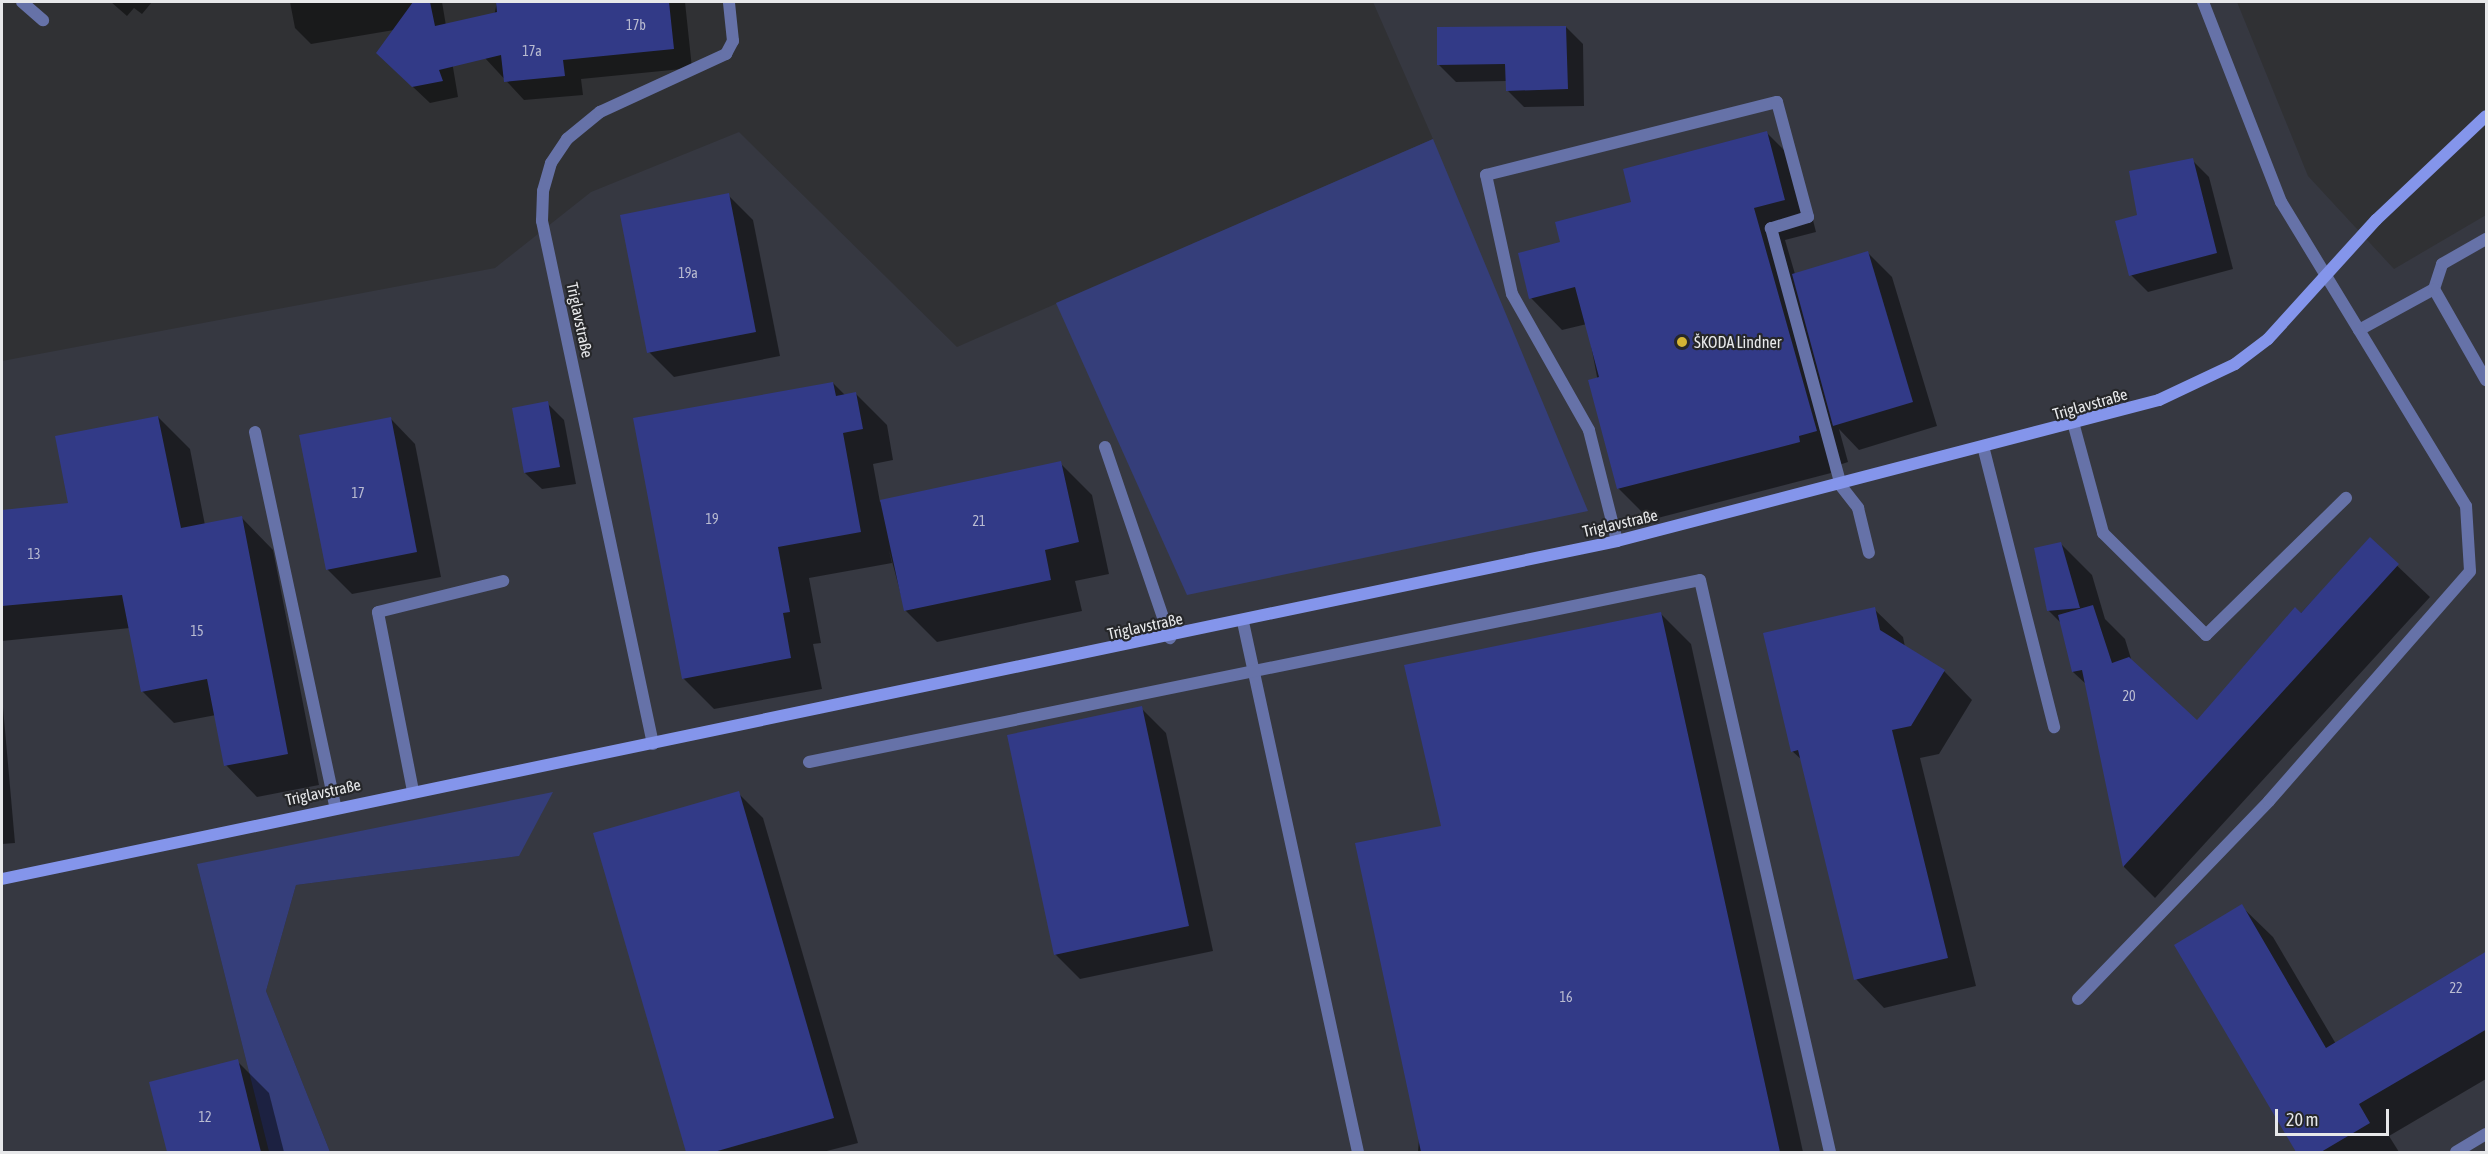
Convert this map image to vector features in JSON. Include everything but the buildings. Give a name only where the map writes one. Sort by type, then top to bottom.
[{"type":"street","points":[[22,2],[43,20]]},
{"type":"street","name":"Triglavstraße","points":[[653,744],[542,221],[543,191],[551,163],[567,139],[600,112],[726,54],[733,41],[729,2]]},
{"type":"street","points":[[2078,999],[2269,801],[2470,571],[2466,506],[2281,202],[2203,2]]},
{"type":"street","points":[[1617,541],[1589,430],[1512,294],[1486,175],[1777,102],[1808,217],[1771,228],[1841,486],[1858,508],[1869,553]]},
{"type":"street","name":"Triglavstraße","points":[[2,879],[335,806],[653,744],[1170,638],[1617,541],[1984,450],[2159,400],[2235,364],[2327,278],[2376,220],[2487,116]]},
{"type":"street","points":[[2360,330],[2434,289],[2442,264],[2487,239]]},
{"type":"street","points":[[2434,289],[2487,380]]},
{"type":"street","points":[[2074,426],[2103,534],[2206,635],[2346,498]]},
{"type":"street","points":[[255,432],[335,806]]},
{"type":"street","points":[[1105,447],[1170,638]]},
{"type":"street","points":[[1984,450],[2054,727]]},
{"type":"street","points":[[808,762],[1700,580],[1830,1152]]},
{"type":"street","points":[[412,791],[378,612],[503,581]]},
{"type":"street","points":[[1243,622],[1358,1152]]},
{"type":"street","points":[[2456,1152],[2487,1134]]},
{"type":"shaded area","points":[[1373,2],[2237,2],[2308,176],[2394,269],[2486,215],[2486,1152],[330,1152],[266,991],[296,885],[519,856],[197,864],[269,1152],[2,1152],[2,361],[495,268],[591,192],[739,132],[957,347],[1433,139]]},
{"type":"shaded area","points":[[1433,139],[1588,511],[1187,595],[1056,303]]},
{"type":"shaded area","points":[[553,792],[519,856],[296,885],[266,991],[330,1152],[269,1152],[197,864]]},
{"type":"place","name":"ŠKODA Lindner","points":[[1682,342]]}]
